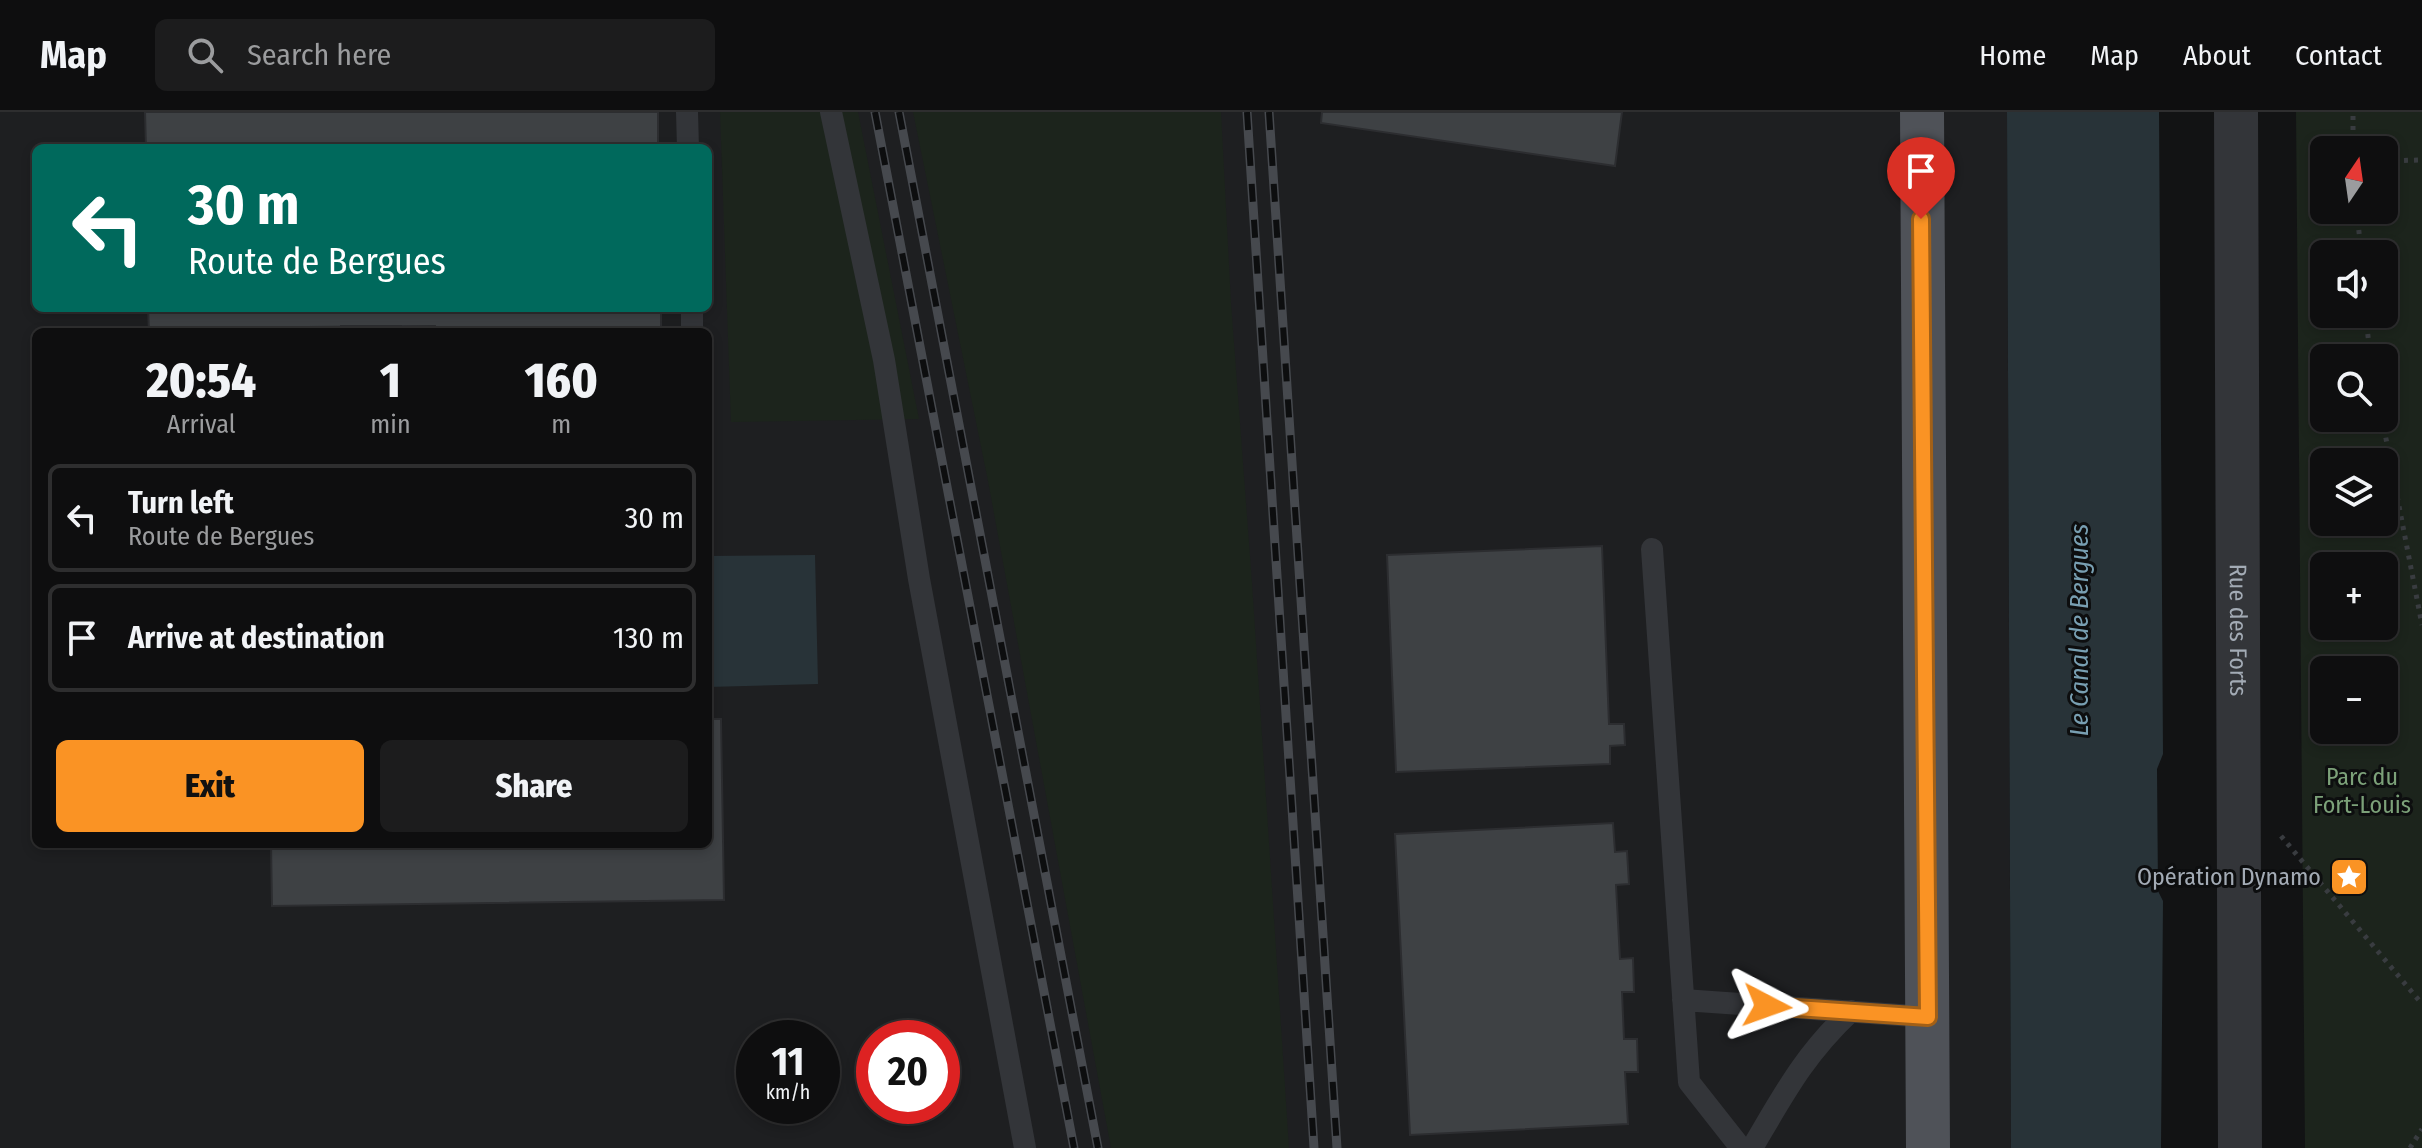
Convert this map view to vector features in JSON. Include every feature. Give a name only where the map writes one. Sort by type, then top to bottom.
[{"type":"main road","points":[[1905,112],[1921,272]]},
{"type":"main road","points":[[1922,112],[1928,1148]]},
{"type":"street","name":"Rue des Forts","points":[[2236,112],[2240,1148]]},
{"type":"lane","points":[[687,112],[688,144]]},
{"type":"lane","points":[[831,112],[882,345],[919,579],[1025,1148]]},
{"type":"lane","points":[[1652,549],[1689,1082],[1741,1148]]},
{"type":"lane","points":[[1683,1000],[1928,1017]]},
{"type":"lane","points":[[1752,1148],[1806,1058],[1851,1011]]},
{"type":"path","points":[[2353,112],[2353,136]]},
{"type":"path","points":[[2398,161],[2422,160]]},
{"type":"path","points":[[2385,432],[2422,625]]},
{"type":"path","points":[[2280,835],[2422,1004]]},
{"type":"path","points":[[2410,1148],[2422,1129]]},
{"type":"shaded area","points":[[0,112],[2007,112],[2011,1148],[0,1148]]},
{"type":"green space","points":[[720,112],[858,112],[919,419],[731,422]]},
{"type":"green space","points":[[913,112],[1221,112],[1231,303],[1289,1148],[1111,1148],[988,481]]},
{"type":"green space","name":"Parc du Fort-Louis","points":[[2296,112],[2422,112],[2422,1148],[2305,1148]]},
{"type":"water","name":"Le Canal de Bergues","points":[[2007,112],[2159,112],[2163,754],[2157,769],[2158,891],[2163,901],[2161,1148],[2011,1148]]},
{"type":"water","points":[[815,555],[818,684],[712,687],[712,556]]},
{"type":"building","points":[[145,112],[658,112],[658,144],[146,144]]},
{"type":"building","points":[[1322,112],[1622,112],[1615,166],[1321,123]]},
{"type":"building","points":[[148,312],[661,312],[661,328],[149,328]]},
{"type":"building","points":[[341,326],[401,326],[401,328]]},
{"type":"building","points":[[1602,546],[1609,724],[1624,724],[1625,745],[1610,746],[1610,764],[1396,772],[1387,555]]},
{"type":"building","points":[[712,719],[721,719],[724,900],[272,906],[271,848],[712,848]]},
{"type":"building","points":[[1613,823],[1615,852],[1627,851],[1629,884],[1616,885],[1620,959],[1633,958],[1634,992],[1622,992],[1624,1039],[1637,1039],[1638,1072],[1625,1072],[1628,1124],[1410,1135],[1395,834]]},
{"type":"railway","points":[[875,112],[1074,1148]]},
{"type":"railway","points":[[899,112],[1098,1148]]},
{"type":"railway","points":[[1247,112],[1314,1148]]},
{"type":"railway","points":[[1269,112],[1337,1148]]},
{"type":"place","name":"Opération Dynamo","points":[[2349,877]]},
{"type":"route","points":[[1767,1006],[1928,1017],[1921,219]]}]
